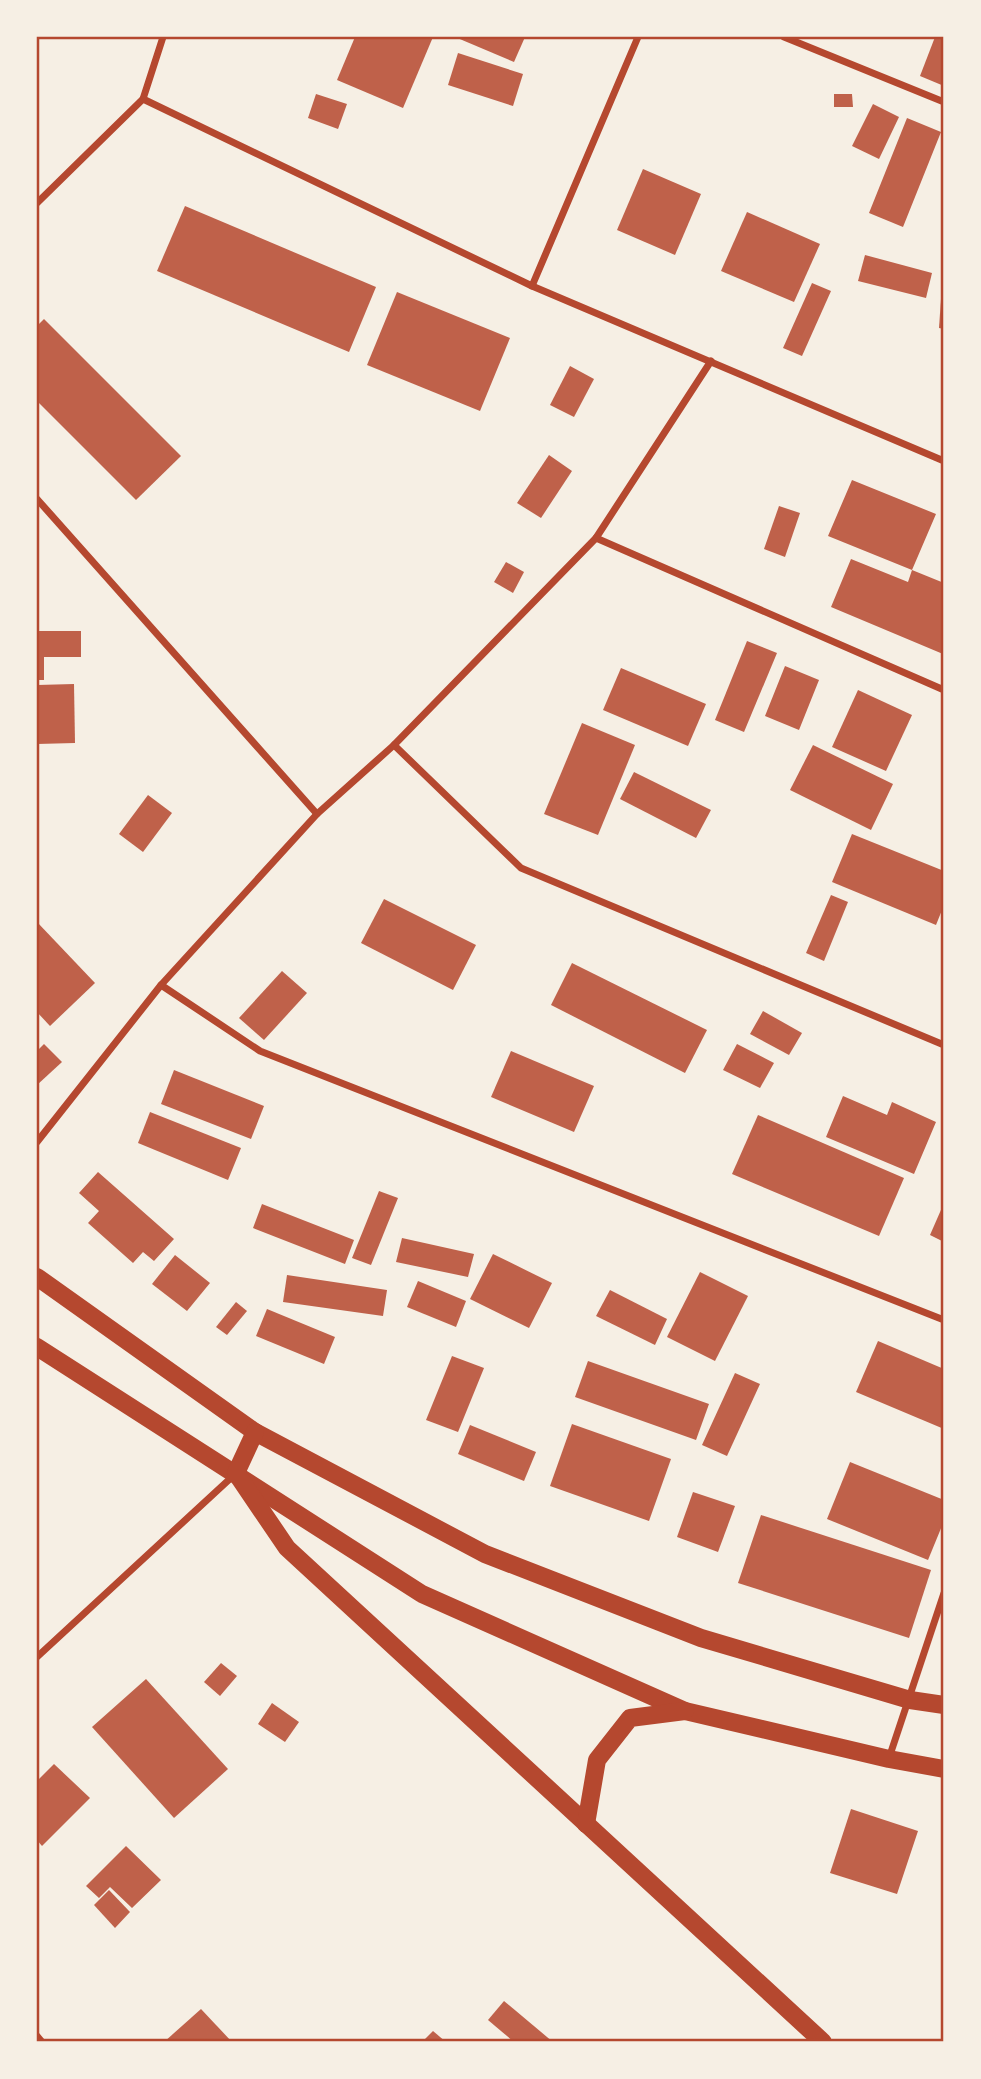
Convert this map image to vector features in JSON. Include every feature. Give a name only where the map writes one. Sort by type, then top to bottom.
[{"type":"main road","points":[[37,1276],[255,1432],[485,1554],[701,1638],[910,1700],[944,1705]]},
{"type":"main road","points":[[37,1348],[422,1594],[685,1711],[889,1759],[944,1769]]},
{"type":"main road","points":[[236,1473],[255,1432]]},
{"type":"main road","points":[[236,1473],[287,1548],[823,2042]]},
{"type":"main road","points":[[586,1824],[597,1760],[630,1718],[685,1711]]},
{"type":"street","points":[[37,203],[143,99],[163,37]]},
{"type":"street","points":[[532,286],[638,37]]},
{"type":"street","points":[[784,37],[944,102]]},
{"type":"street","points":[[143,99],[532,286],[944,461]]},
{"type":"street","points":[[37,1142],[161,985],[317,814],[394,745],[596,538],[711,361]]},
{"type":"street","points":[[37,499],[317,814]]},
{"type":"street","points":[[596,538],[944,690]]},
{"type":"street","points":[[394,745],[521,868],[944,1045]]},
{"type":"street","points":[[161,985],[260,1051],[944,1320]]},
{"type":"street","points":[[37,1657],[236,1473]]},
{"type":"street","points":[[889,1759],[944,1593]]},
{"type":"street","points":[[37,2036],[42,2042]]},
{"type":"building","points":[[355,37],[433,37],[403,108],[337,80]]},
{"type":"building","points":[[455,37],[525,37],[514,62]]},
{"type":"building","points":[[935,37],[944,37],[944,86],[920,76]]},
{"type":"building","points":[[458,53],[523,74],[513,106],[448,85]]},
{"type":"building","points":[[316,94],[347,104],[338,129],[308,118]]},
{"type":"building","points":[[834,94],[852,94],[853,107],[834,107]]},
{"type":"building","points":[[873,104],[899,117],[879,159],[852,146]]},
{"type":"building","points":[[907,118],[941,132],[903,227],[869,213]]},
{"type":"building","points":[[643,169],[701,194],[675,255],[617,230]]},
{"type":"building","points":[[185,206],[376,287],[349,352],[157,271]]},
{"type":"building","points":[[747,212],[820,244],[794,302],[721,271]]},
{"type":"building","points":[[865,255],[932,273],[926,298],[858,281]]},
{"type":"building","points":[[812,283],[831,291],[802,356],[783,348]]},
{"type":"building","points":[[397,292],[510,338],[480,411],[367,365]]},
{"type":"building","points":[[941,299],[944,299],[944,329],[939,328]]},
{"type":"building","points":[[44,319],[181,456],[136,500],[37,401],[37,326]]},
{"type":"building","points":[[570,366],[594,379],[574,417],[550,405]]},
{"type":"building","points":[[549,455],[572,471],[541,518],[517,503]]},
{"type":"building","points":[[852,480],[936,514],[912,570],[828,536]]},
{"type":"building","points":[[779,506],[800,513],[785,557],[764,549]]},
{"type":"building","points":[[851,559],[908,582],[912,570],[944,583],[943,654],[831,607]]},
{"type":"building","points":[[506,562],[524,572],[513,593],[494,582]]},
{"type":"building","points":[[37,631],[81,631],[81,657],[44,657],[44,680],[37,680]]},
{"type":"building","points":[[747,641],[777,653],[744,732],[715,720]]},
{"type":"building","points":[[785,666],[819,680],[799,730],[765,716]]},
{"type":"building","points":[[621,668],[706,704],[688,746],[603,710]]},
{"type":"building","points":[[74,684],[75,743],[37,744],[37,685]]},
{"type":"building","points":[[858,690],[912,715],[886,771],[832,747]]},
{"type":"building","points":[[582,723],[635,745],[598,835],[544,814]]},
{"type":"building","points":[[813,745],[893,784],[871,830],[790,790]]},
{"type":"building","points":[[634,772],[711,810],[696,838],[620,799]]},
{"type":"building","points":[[148,795],[172,813],[143,852],[119,834]]},
{"type":"building","points":[[852,834],[944,871],[944,905],[936,925],[832,882]]},
{"type":"building","points":[[831,895],[848,902],[824,961],[806,953]]},
{"type":"building","points":[[384,899],[476,945],[453,990],[361,943]]},
{"type":"building","points":[[37,922],[95,983],[50,1026],[37,1012]]},
{"type":"building","points":[[572,963],[707,1030],[685,1073],[551,1005]]},
{"type":"building","points":[[282,971],[307,993],[264,1040],[239,1018]]},
{"type":"building","points":[[763,1011],[802,1033],[789,1055],[750,1034]]},
{"type":"building","points":[[44,1044],[62,1062],[37,1085],[37,1051]]},
{"type":"building","points":[[737,1044],[774,1063],[760,1088],[723,1070]]},
{"type":"building","points":[[511,1051],[594,1086],[574,1132],[491,1097]]},
{"type":"building","points":[[174,1070],[264,1106],[251,1139],[161,1104]]},
{"type":"building","points":[[843,1096],[887,1115],[892,1102],[936,1122],[914,1174],[826,1137]]},
{"type":"building","points":[[150,1112],[241,1148],[228,1180],[138,1143]]},
{"type":"building","points":[[758,1115],[904,1178],[879,1236],[732,1174]]},
{"type":"building","points":[[98,1172],[174,1239],[154,1261],[143,1252],[133,1263],[88,1223],[99,1211],[79,1193]]},
{"type":"building","points":[[379,1191],[398,1198],[371,1265],[352,1258]]},
{"type":"building","points":[[944,1203],[944,1242],[930,1235]]},
{"type":"building","points":[[262,1204],[354,1240],[345,1264],[253,1228]]},
{"type":"building","points":[[402,1238],[474,1254],[468,1277],[396,1262]]},
{"type":"building","points":[[493,1254],[552,1283],[529,1328],[470,1299]]},
{"type":"building","points":[[175,1255],[210,1283],[187,1311],[152,1284]]},
{"type":"building","points":[[700,1272],[748,1296],[715,1361],[667,1337]]},
{"type":"building","points":[[287,1275],[387,1290],[383,1316],[283,1302]]},
{"type":"building","points":[[418,1281],[466,1301],[456,1327],[407,1307]]},
{"type":"building","points":[[610,1290],[667,1319],[655,1345],[596,1316]]},
{"type":"building","points":[[236,1302],[247,1311],[227,1335],[216,1327]]},
{"type":"building","points":[[267,1309],[335,1337],[324,1364],[256,1336]]},
{"type":"building","points":[[878,1341],[944,1369],[944,1429],[856,1392]]},
{"type":"building","points":[[452,1356],[484,1368],[458,1432],[426,1420]]},
{"type":"building","points":[[588,1361],[709,1404],[696,1440],[575,1397]]},
{"type":"building","points":[[735,1373],[760,1384],[727,1456],[702,1445]]},
{"type":"building","points":[[572,1424],[671,1459],[649,1521],[550,1486]]},
{"type":"building","points":[[470,1425],[536,1452],[524,1481],[458,1454]]},
{"type":"building","points":[[850,1462],[944,1500],[944,1521],[928,1560],[827,1519]]},
{"type":"building","points":[[693,1492],[735,1506],[718,1552],[677,1537]]},
{"type":"building","points":[[761,1515],[931,1570],[909,1638],[738,1583]]},
{"type":"building","points":[[221,1663],[237,1676],[220,1696],[204,1682]]},
{"type":"building","points":[[146,1679],[228,1769],[174,1818],[92,1727]]},
{"type":"building","points":[[272,1703],[299,1722],[285,1742],[258,1724]]},
{"type":"building","points":[[54,1764],[90,1798],[42,1846],[37,1840],[37,1781]]},
{"type":"building","points":[[851,1809],[918,1831],[897,1894],[830,1873]]},
{"type":"building","points":[[126,1846],[161,1880],[132,1908],[110,1887],[99,1898],[86,1886]]},
{"type":"building","points":[[109,1890],[130,1912],[115,1928],[94,1905]]},
{"type":"building","points":[[504,2001],[553,2042],[514,2042],[488,2020]]},
{"type":"building","points":[[201,2009],[232,2042],[164,2042]]},
{"type":"building","points":[[433,2031],[446,2042],[422,2042]]}]
